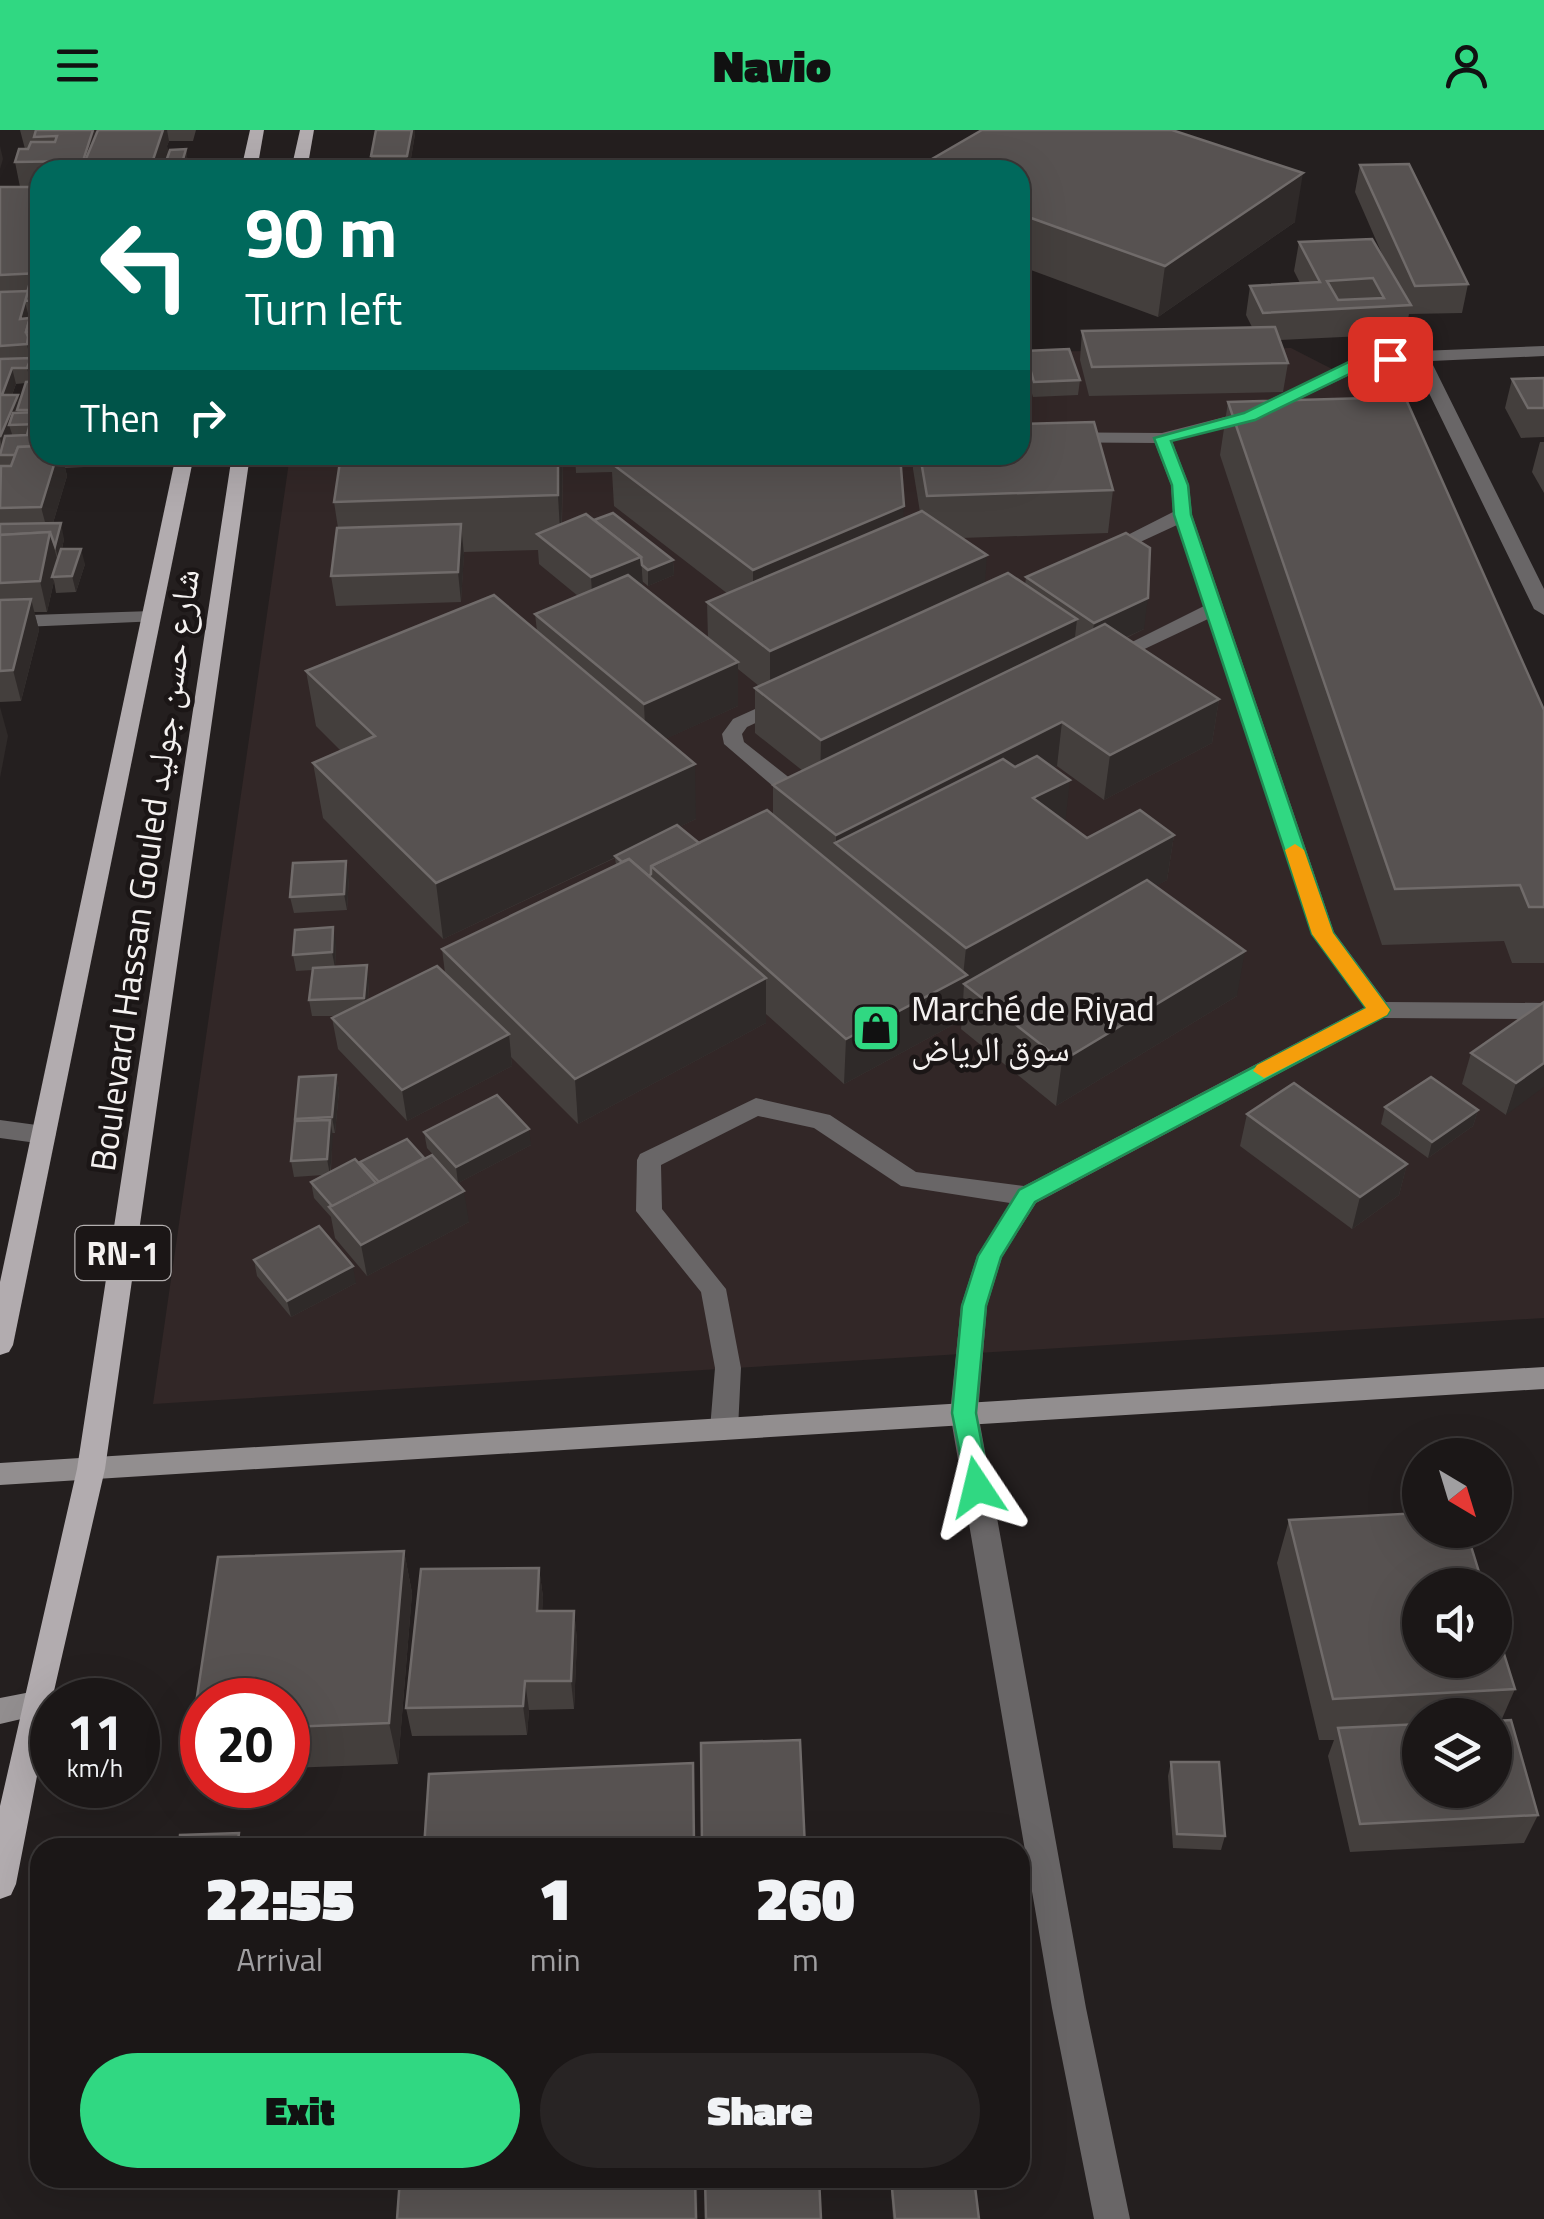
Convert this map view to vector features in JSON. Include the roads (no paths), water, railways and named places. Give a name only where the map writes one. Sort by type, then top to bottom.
[{"type":"main road","points":[[251,160],[257,130]]},
{"type":"main road","points":[[301,160],[307,130]]},
{"type":"main road","name":"Boulevard Hassan Gouled شارع حسن جوليد","points":[[0,1345],[183,465]]},
{"type":"main road","name":"Boulevard Hassan Gouled شارع حسن جوليد","points":[[42,1678],[91,1470],[240,465]]},
{"type":"main road","name":"Boulevard Hassan Gouled شارع حسن جوليد","points":[[0,1884],[30,1734]]},
{"type":"street","points":[[1030,438],[1162,438],[1250,416],[1360,362],[1544,351]]},
{"type":"street","points":[[1420,356],[1544,609]]},
{"type":"street","points":[[0,368],[30,367]]},
{"type":"street","points":[[1162,438],[1180,485],[1183,515],[1323,934],[1379,1010]]},
{"type":"street","points":[[1094,556],[1183,515]]},
{"type":"street","points":[[1091,667],[1214,609]]},
{"type":"street","points":[[0,622],[152,617]]},
{"type":"street","points":[[811,690],[740,723],[732,734],[734,744],[789,788],[808,794],[828,791]]},
{"type":"street","points":[[1112,2219],[1069,2008],[964,1413],[974,1306],[990,1256],[1027,1196],[1379,1010],[1544,1011]]},
{"type":"street","points":[[724,1428],[728,1368],[713,1288],[649,1211],[650,1160],[756,1107],[821,1121],[910,1180],[1027,1196]]},
{"type":"street","points":[[0,1129],[44,1135]]},
{"type":"street","points":[[0,1474],[1544,1378]]},
{"type":"street","points":[[0,1711],[30,1705]]},
{"type":"place","name":"Marché de Riyad سوق الرياض","points":[[876,1028]]}]
